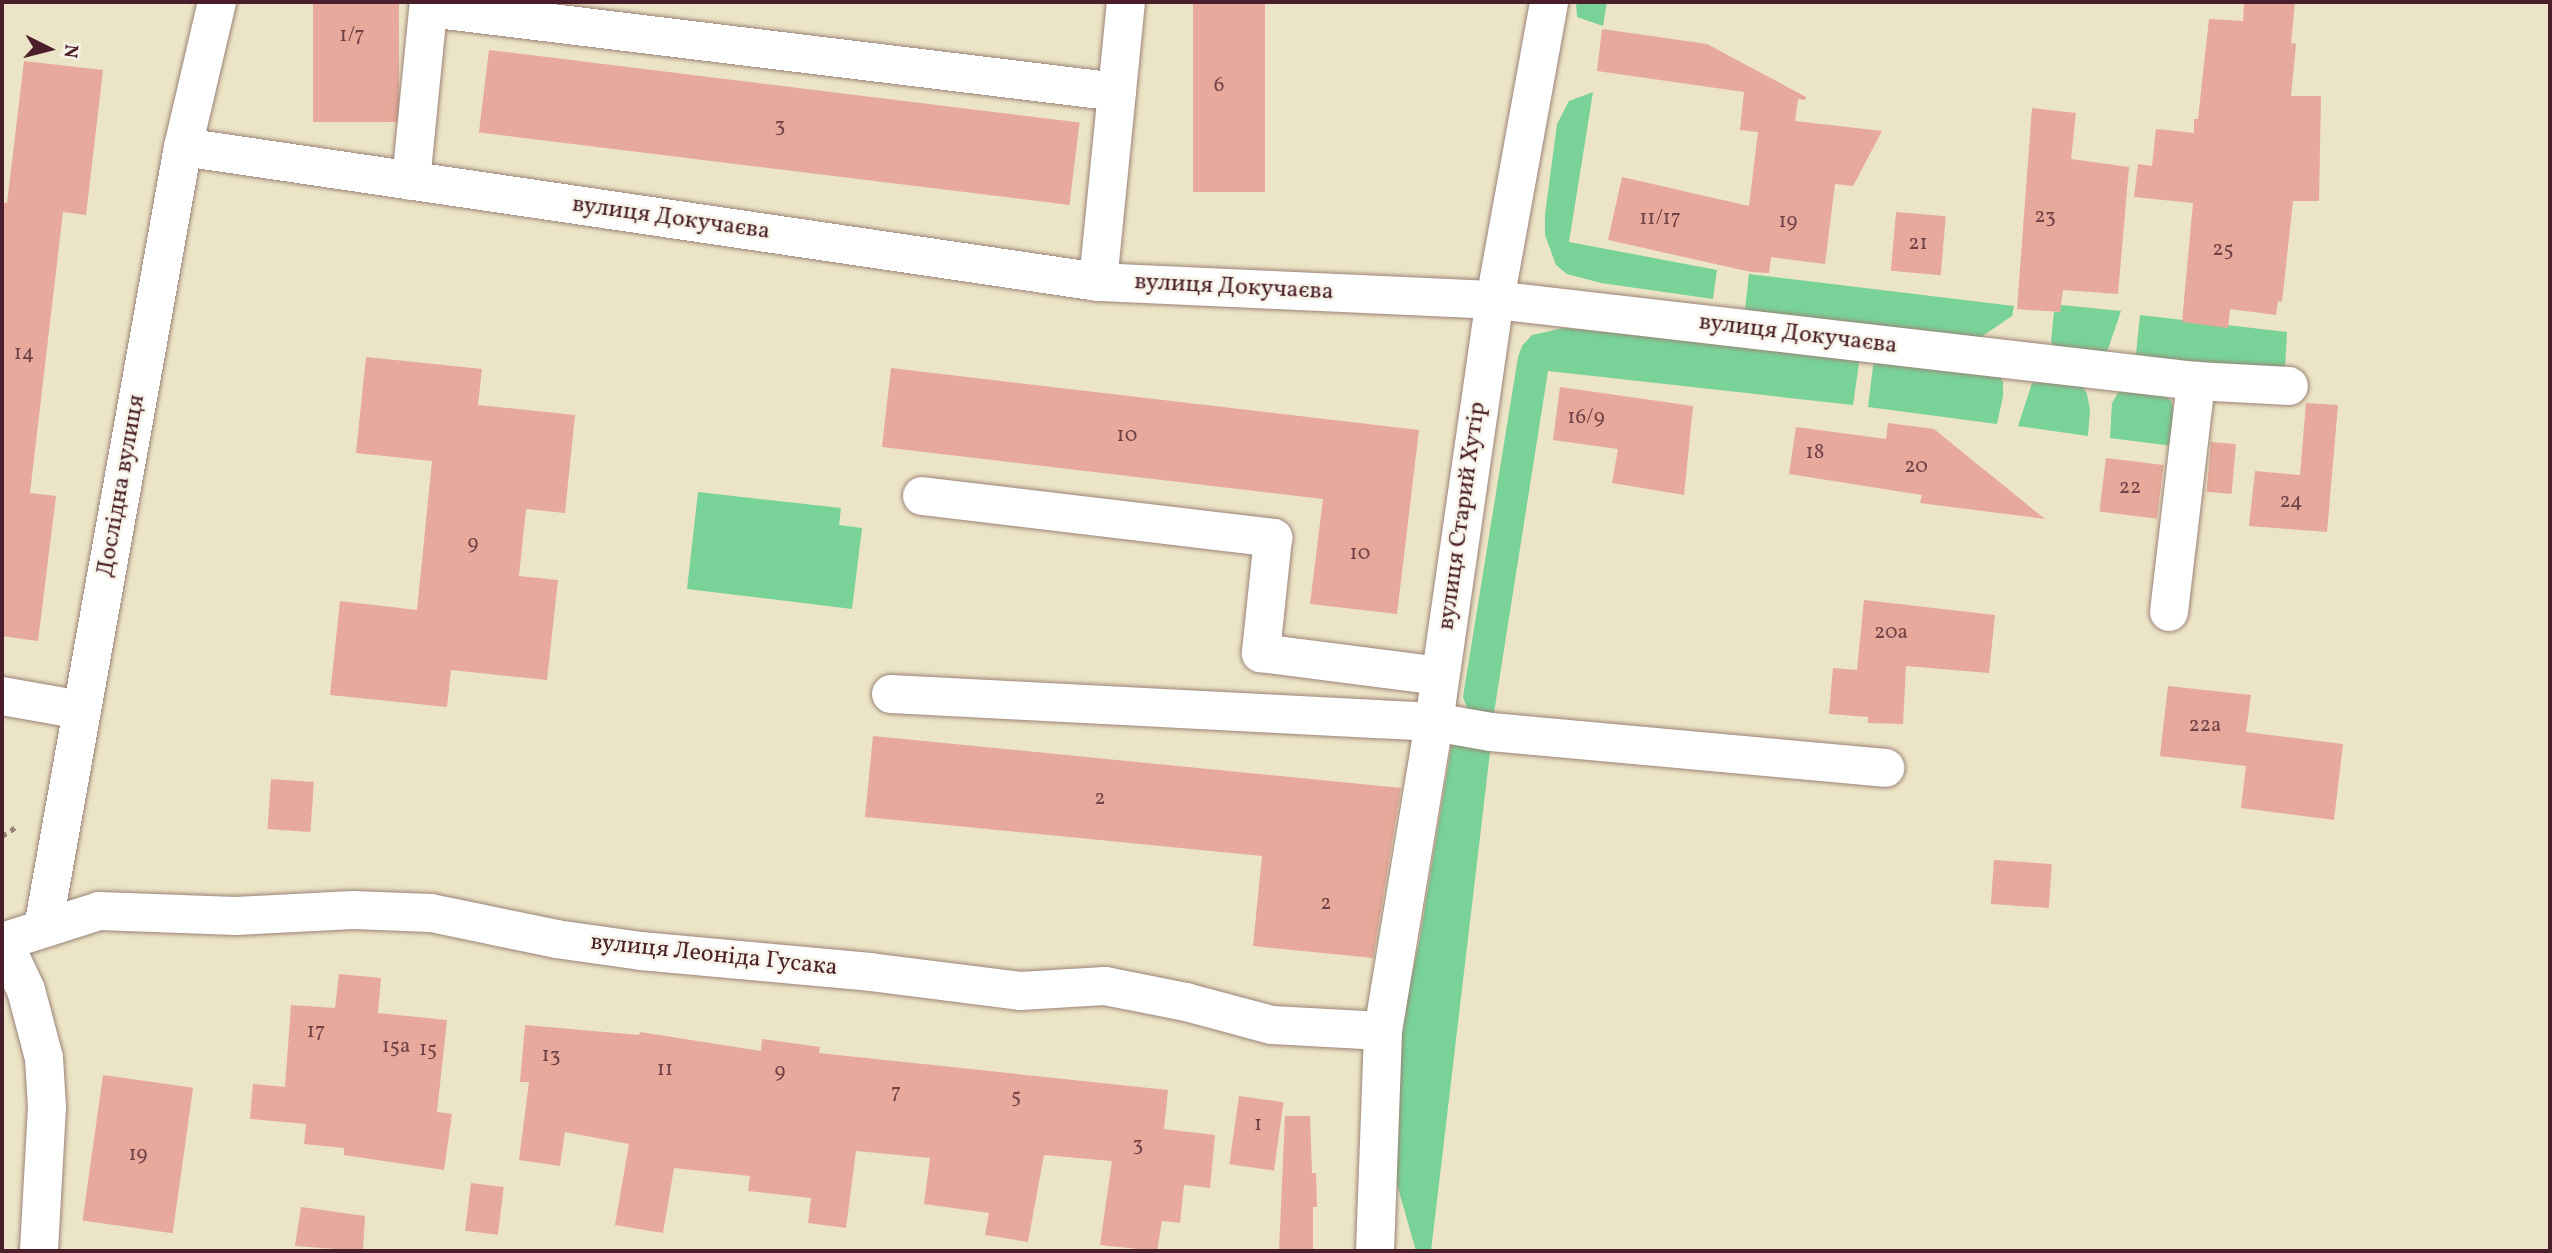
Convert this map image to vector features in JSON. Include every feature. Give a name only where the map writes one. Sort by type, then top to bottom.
[{"type":"street","name":"Дослідна вулиця","points":[[43,928],[183,147],[217,2]]},
{"type":"street","points":[[1098,282],[1126,2]]},
{"type":"street","name":"вулиця Старий Хутір","points":[[1375,1251],[1383,1031],[1434,722],[1495,300],[1549,2]]},
{"type":"street","points":[[411,181],[429,5],[1117,92]]},
{"type":"street","name":"вулиця Докучаєва","points":[[183,147],[1098,282],[1495,300],[2196,381],[2289,386]]},
{"type":"street","points":[[2169,612],[2196,381]]},
{"type":"street","points":[[922,496],[1273,538],[1261,653],[1440,676]]},
{"type":"street","points":[[891,694],[1434,722],[1492,732],[1885,768]]},
{"type":"street","points":[[2,696],[81,710]]},
{"type":"street","name":"вулиця Леоніда Гусака","points":[[43,928],[99,911],[236,916],[353,910],[430,913],[556,939],[641,951],[830,968],[1020,991],[1105,986],[1186,1002],[1272,1025],[1383,1031]]},
{"type":"street","points":[[39,1251],[47,1107],[44,1058],[26,990],[2,942],[43,928]]},
{"type":"green space","points":[[1576,2],[1607,2],[1603,26],[1577,17]]},
{"type":"green space","points":[[1593,92],[1569,242],[1717,270],[1713,299],[1601,283],[1567,274],[1556,265],[1545,235],[1545,215],[1557,124],[1569,101]]},
{"type":"green space","points":[[1749,274],[2014,306],[2012,316],[1978,339],[1745,310]]},
{"type":"green space","points":[[2061,305],[2121,311],[2106,355],[2054,350],[2051,341],[2054,312],[2060,312]]},
{"type":"green space","points":[[2140,315],[2287,332],[2285,370],[2141,359],[2136,354]]},
{"type":"green space","points":[[1564,328],[1860,356],[1853,405],[1548,371],[1493,719],[1468,710],[1463,697],[1518,357],[1522,346],[1532,335]]},
{"type":"green space","points":[[1874,358],[1997,372],[2003,382],[2003,396],[1997,424],[1868,407]]},
{"type":"green space","points":[[2047,381],[2081,384],[2087,394],[2090,410],[2088,436],[2018,426],[2032,383]]},
{"type":"green space","points":[[2119,391],[2161,393],[2171,401],[2175,412],[2173,446],[2110,438],[2112,403]]},
{"type":"green space","points":[[698,492],[841,508],[839,525],[862,528],[852,609],[687,589]]},
{"type":"green space","points":[[1452,742],[1491,744],[1431,1251],[1416,1251],[1392,1167],[1403,1015],[1419,943]]},
{"type":"building","points":[[313,2],[399,2],[399,122],[313,122]]},
{"type":"building","points":[[1193,2],[1265,2],[1265,192],[1193,192]]},
{"type":"building","points":[[2244,2],[2295,2],[2291,43],[2296,44],[2291,96],[2321,96],[2319,201],[2293,201],[2282,302],[2278,301],[2276,315],[2230,309],[2228,328],[2182,322],[2193,203],[2134,197],[2138,164],[2152,166],[2156,129],[2194,133],[2194,119],[2198,119],[2209,19],[2243,21]]},
{"type":"building","points":[[1602,29],[1707,44],[1806,97],[1805,100],[1798,99],[1795,121],[1882,131],[1853,186],[1835,184],[1825,264],[1771,257],[1769,273],[1751,272],[1608,240],[1622,177],[1749,206],[1758,132],[1740,130],[1744,92],[1597,71]]},
{"type":"building","points":[[489,50],[1080,123],[1069,205],[479,132]]},
{"type":"building","points":[[24,61],[103,70],[86,215],[63,212],[30,493],[56,496],[38,641],[2,636],[2,203],[7,203]]},
{"type":"building","points":[[2032,108],[2076,113],[2071,159],[2129,167],[2118,294],[2063,290],[2060,312],[2017,309]]},
{"type":"building","points":[[1896,212],[1946,216],[1941,275],[1891,271]]},
{"type":"building","points":[[366,357],[482,369],[478,405],[575,415],[565,513],[526,509],[519,576],[558,580],[547,680],[451,670],[447,707],[330,695],[340,601],[417,610],[432,461],[356,453]]},
{"type":"building","points":[[891,368],[1419,430],[1397,614],[1310,604],[1323,499],[882,447]]},
{"type":"building","points":[[1560,387],[1693,406],[1684,495],[1612,483],[1618,449],[1553,440]]},
{"type":"building","points":[[2306,403],[2338,405],[2327,532],[2249,526],[2255,471],[2300,475]]},
{"type":"building","points":[[1888,423],[1934,429],[2045,519],[1920,503],[1922,495],[1789,474],[1796,427],[1886,439]]},
{"type":"building","points":[[2211,442],[2236,444],[2232,494],[2207,492]]},
{"type":"building","points":[[2106,458],[2164,465],[2157,519],[2099,512]]},
{"type":"building","points":[[1864,600],[1995,615],[1989,673],[1906,666],[1903,724],[1868,723],[1868,717],[1829,714],[1833,668],[1857,670]]},
{"type":"building","points":[[2168,686],[2251,695],[2246,732],[2343,744],[2334,820],[2241,808],[2246,766],[2160,756]]},
{"type":"building","points":[[873,736],[1401,788],[1373,958],[1253,946],[1262,856],[865,817]]},
{"type":"building","points":[[271,779],[314,782],[310,832],[268,829]]},
{"type":"building","points":[[1994,860],[2052,864],[2049,908],[1991,904]]},
{"type":"building","points":[[339,974],[381,978],[378,1013],[447,1020],[437,1112],[452,1114],[444,1170],[344,1155],[344,1148],[304,1144],[306,1124],[250,1119],[253,1084],[285,1087],[291,1005],[335,1008]]},
{"type":"building","points":[[525,1025],[639,1035],[640,1032],[761,1051],[762,1039],[820,1047],[819,1053],[1168,1090],[1164,1129],[1215,1135],[1210,1188],[1184,1185],[1180,1223],[1162,1221],[1157,1251],[1100,1245],[1112,1161],[1044,1155],[1028,1242],[985,1235],[989,1213],[924,1204],[930,1158],[856,1151],[846,1228],[808,1223],[811,1198],[748,1191],[750,1176],[674,1168],[663,1233],[615,1225],[629,1144],[565,1132],[560,1166],[519,1160],[529,1082],[520,1082]]},
{"type":"building","points":[[103,1075],[193,1088],[173,1233],[83,1221]]},
{"type":"building","points":[[1239,1096],[1284,1102],[1274,1171],[1229,1164]]},
{"type":"building","points":[[1285,1116],[1310,1116],[1312,1173],[1316,1173],[1317,1207],[1313,1207],[1313,1251],[1279,1251]]},
{"type":"building","points":[[471,1183],[504,1187],[498,1235],[465,1231]]},
{"type":"building","points":[[301,1207],[365,1216],[363,1251],[295,1246]]}]
